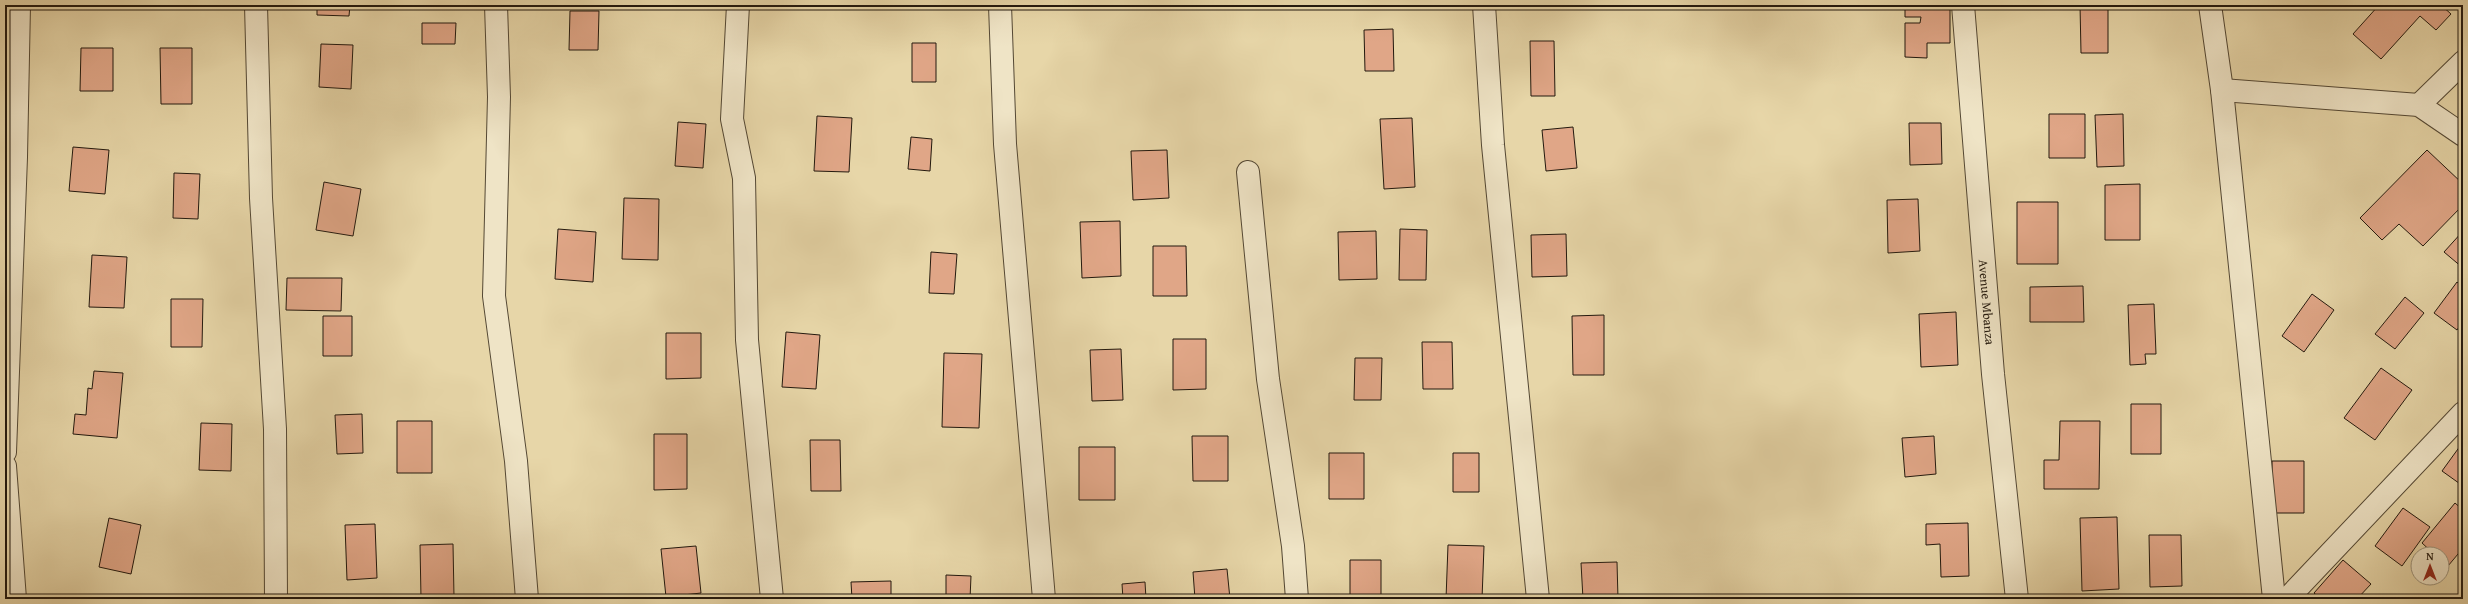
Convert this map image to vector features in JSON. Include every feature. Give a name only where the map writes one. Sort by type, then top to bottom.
[{"type":"street","points":[[5,452],[16,157],[19,5]]},
{"type":"street","points":[[256,5],[261,198],[275,429],[276,599]]},
{"type":"street","points":[[496,5],[499,97],[494,296],[516,461],[527,599]]},
{"type":"street","points":[[738,5],[732,119],[744,178],[747,340],[772,599]]},
{"type":"street","points":[[1000,5],[1004,144],[1044,599]]},
{"type":"street","points":[[1484,5],[1493,145],[1538,599]]},
{"type":"street","name":"Avenue Mbanza","points":[[1963,5],[1993,374],[2018,599]]},
{"type":"street","points":[[2210,5],[2222,90],[2274,599]]},
{"type":"street","points":[[2419,105],[2463,62]]},
{"type":"street","points":[[2222,90],[2419,105],[2463,135]]},
{"type":"street","points":[[1248,172],[1268,379],[1293,546],[1297,599]]},
{"type":"street","points":[[2287,599],[2463,413]]},
{"type":"street","points":[[5,466],[14,599]]},
{"type":"building","points":[[317,5],[350,5],[349,16],[317,15]]},
{"type":"building","points":[[1905,5],[1950,5],[1950,43],[1927,43],[1927,58],[1905,57],[1905,23],[1920,23],[1921,17],[1905,17]]},
{"type":"building","points":[[2080,5],[2108,5],[2108,53],[2081,53]]},
{"type":"building","points":[[2379,5],[2441,5],[2451,14],[2436,30],[2420,16],[2381,59],[2353,34]]},
{"type":"building","points":[[570,11],[599,11],[598,50],[569,50]]},
{"type":"building","points":[[422,23],[456,23],[455,44],[422,44]]},
{"type":"building","points":[[1393,29],[1394,71],[1365,71],[1364,30]]},
{"type":"building","points":[[1530,41],[1554,41],[1555,96],[1531,96]]},
{"type":"building","points":[[912,43],[936,43],[936,82],[912,82]]},
{"type":"building","points":[[321,44],[353,45],[351,89],[319,87]]},
{"type":"building","points":[[81,48],[113,48],[113,91],[80,91]]},
{"type":"building","points":[[160,48],[192,48],[192,104],[161,104]]},
{"type":"building","points":[[2049,114],[2085,114],[2085,158],[2049,158]]},
{"type":"building","points":[[2123,114],[2124,166],[2097,167],[2095,115]]},
{"type":"building","points":[[817,116],[852,118],[849,172],[814,171]]},
{"type":"building","points":[[1412,118],[1415,187],[1384,189],[1380,119]]},
{"type":"building","points":[[678,122],[706,124],[703,168],[675,166]]},
{"type":"building","points":[[1909,123],[1941,123],[1942,164],[1910,165]]},
{"type":"building","points":[[1573,127],[1577,168],[1546,171],[1542,130]]},
{"type":"building","points":[[911,137],[932,139],[930,171],[908,169]]},
{"type":"building","points":[[73,147],[109,150],[105,194],[69,191]]},
{"type":"building","points":[[1167,150],[1169,198],[1133,200],[1131,151]]},
{"type":"building","points":[[2427,150],[2463,184],[2463,205],[2423,246],[2399,224],[2382,240],[2360,218]]},
{"type":"building","points":[[174,173],[200,174],[198,219],[173,218]]},
{"type":"building","points":[[324,182],[361,189],[353,236],[316,230]]},
{"type":"building","points":[[2140,184],[2140,240],[2105,240],[2105,185]]},
{"type":"building","points":[[624,198],[659,199],[658,260],[622,259]]},
{"type":"building","points":[[1918,199],[1920,251],[1888,253],[1887,200]]},
{"type":"building","points":[[2017,202],[2058,202],[2058,264],[2017,264]]},
{"type":"building","points":[[1120,221],[1121,276],[1082,278],[1080,222]]},
{"type":"building","points":[[558,229],[596,232],[593,282],[555,279]]},
{"type":"building","points":[[1400,229],[1427,230],[1426,280],[1399,280]]},
{"type":"building","points":[[1376,231],[1377,279],[1339,280],[1338,232]]},
{"type":"building","points":[[2463,231],[2463,268],[2444,252]]},
{"type":"building","points":[[1566,234],[1567,276],[1532,277],[1531,235]]},
{"type":"building","points":[[1153,246],[1186,246],[1187,296],[1153,296]]},
{"type":"building","points":[[931,252],[957,254],[954,294],[929,293]]},
{"type":"building","points":[[92,255],[127,257],[124,308],[89,307]]},
{"type":"building","points":[[287,278],[342,278],[341,311],[286,310]]},
{"type":"building","points":[[2457,282],[2463,287],[2463,321],[2457,330],[2434,313]]},
{"type":"building","points":[[2083,286],[2084,322],[2030,322],[2030,287]]},
{"type":"building","points":[[2312,294],[2334,310],[2304,352],[2282,336]]},
{"type":"building","points":[[2405,297],[2424,313],[2395,349],[2375,334]]},
{"type":"building","points":[[171,299],[203,299],[202,347],[171,347]]},
{"type":"building","points":[[2154,304],[2156,354],[2145,354],[2146,364],[2130,365],[2128,305]]},
{"type":"building","points":[[1956,312],[1958,365],[1921,367],[1919,314]]},
{"type":"building","points":[[1604,315],[1604,375],[1573,375],[1572,316]]},
{"type":"building","points":[[323,316],[352,316],[352,356],[323,356]]},
{"type":"building","points":[[786,332],[820,335],[816,389],[782,387]]},
{"type":"building","points":[[666,333],[701,333],[701,378],[666,379]]},
{"type":"building","points":[[1173,339],[1206,339],[1206,389],[1173,390]]},
{"type":"building","points":[[1422,342],[1452,342],[1453,389],[1423,389]]},
{"type":"building","points":[[1121,349],[1123,400],[1092,401],[1090,350]]},
{"type":"building","points":[[944,353],[982,354],[979,428],[942,427]]},
{"type":"building","points":[[1355,358],[1382,358],[1381,400],[1354,400]]},
{"type":"building","points":[[2381,368],[2412,390],[2375,440],[2344,418]]},
{"type":"building","points":[[94,371],[123,373],[117,438],[73,434],[75,414],[86,415],[88,388],[92,389]]},
{"type":"building","points":[[2131,404],[2161,404],[2161,454],[2131,454]]},
{"type":"building","points":[[362,414],[363,453],[337,454],[335,415]]},
{"type":"building","points":[[397,421],[432,421],[432,473],[397,473]]},
{"type":"building","points":[[2060,421],[2100,421],[2099,489],[2044,489],[2044,460],[2059,460]]},
{"type":"building","points":[[201,423],[232,424],[231,471],[199,470]]},
{"type":"building","points":[[654,434],[687,434],[687,489],[654,490]]},
{"type":"building","points":[[1192,436],[1228,436],[1228,481],[1193,481]]},
{"type":"building","points":[[1934,436],[1936,474],[1905,477],[1902,438]]},
{"type":"building","points":[[810,440],[840,440],[841,491],[811,491]]},
{"type":"building","points":[[2463,442],[2463,486],[2442,471]]},
{"type":"building","points":[[1079,447],[1115,447],[1115,500],[1079,500]]},
{"type":"building","points":[[1329,453],[1364,453],[1364,499],[1329,499]]},
{"type":"building","points":[[1453,453],[1479,453],[1479,492],[1453,492]]},
{"type":"building","points":[[2272,461],[2304,461],[2304,513],[2272,513]]},
{"type":"building","points":[[2455,503],[2463,510],[2463,548],[2450,564],[2450,546],[2425,546],[2422,543]]},
{"type":"building","points":[[2403,508],[2430,527],[2416,546],[2410,546],[2410,555],[2402,566],[2375,546]]},
{"type":"building","points":[[2117,517],[2119,589],[2082,591],[2080,518]]},
{"type":"building","points":[[109,518],[141,525],[131,574],[99,567]]},
{"type":"building","points":[[1968,523],[1969,576],[1941,577],[1940,544],[1926,545],[1926,524]]},
{"type":"building","points":[[375,524],[377,578],[347,580],[345,525]]},
{"type":"building","points":[[2149,535],[2181,535],[2182,586],[2150,587]]},
{"type":"building","points":[[453,544],[454,597],[421,598],[420,545]]},
{"type":"building","points":[[1448,545],[1484,546],[1482,599],[1446,599]]},
{"type":"building","points":[[696,546],[701,593],[666,597],[661,549]]},
{"type":"building","points":[[1350,560],[1381,560],[1381,599],[1350,599]]},
{"type":"building","points":[[2343,560],[2371,584],[2357,599],[2321,599],[2314,593]]},
{"type":"building","points":[[1617,562],[1618,599],[1583,599],[1581,563]]},
{"type":"building","points":[[1227,569],[1230,599],[1195,599],[1193,572]]},
{"type":"building","points":[[946,575],[971,576],[970,599],[946,599]]},
{"type":"building","points":[[891,581],[891,599],[852,599],[851,582]]},
{"type":"building","points":[[1145,582],[1146,599],[1123,599],[1122,584]]}]
